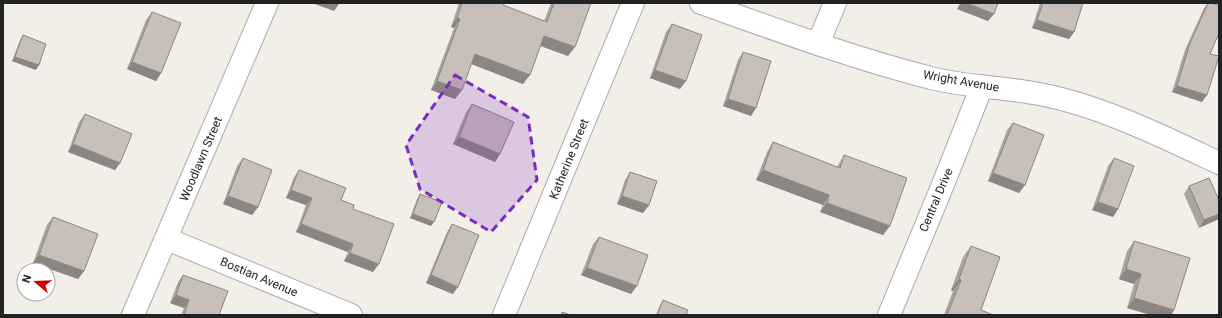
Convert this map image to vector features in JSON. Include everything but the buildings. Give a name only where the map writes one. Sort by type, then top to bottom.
[{"type":"street","name":"Woodlawn Street","points":[[133,315],[167,239],[267,3]]},
{"type":"street","name":"Katherine Street","points":[[504,315],[633,3]]},
{"type":"street","name":"Wright Avenue","points":[[701,3],[818,44],[932,78],[1039,94],[1077,103],[1167,139],[1219,163]]},
{"type":"street","points":[[818,44],[835,3]]},
{"type":"street","name":"Central Drive","points":[[889,315],[982,86]]},
{"type":"street","name":"Bostian Avenue","points":[[167,239],[350,315]]},
{"type":"highlighted area","points":[[455,75],[528,117],[537,180],[491,232],[420,189],[406,145]]}]
